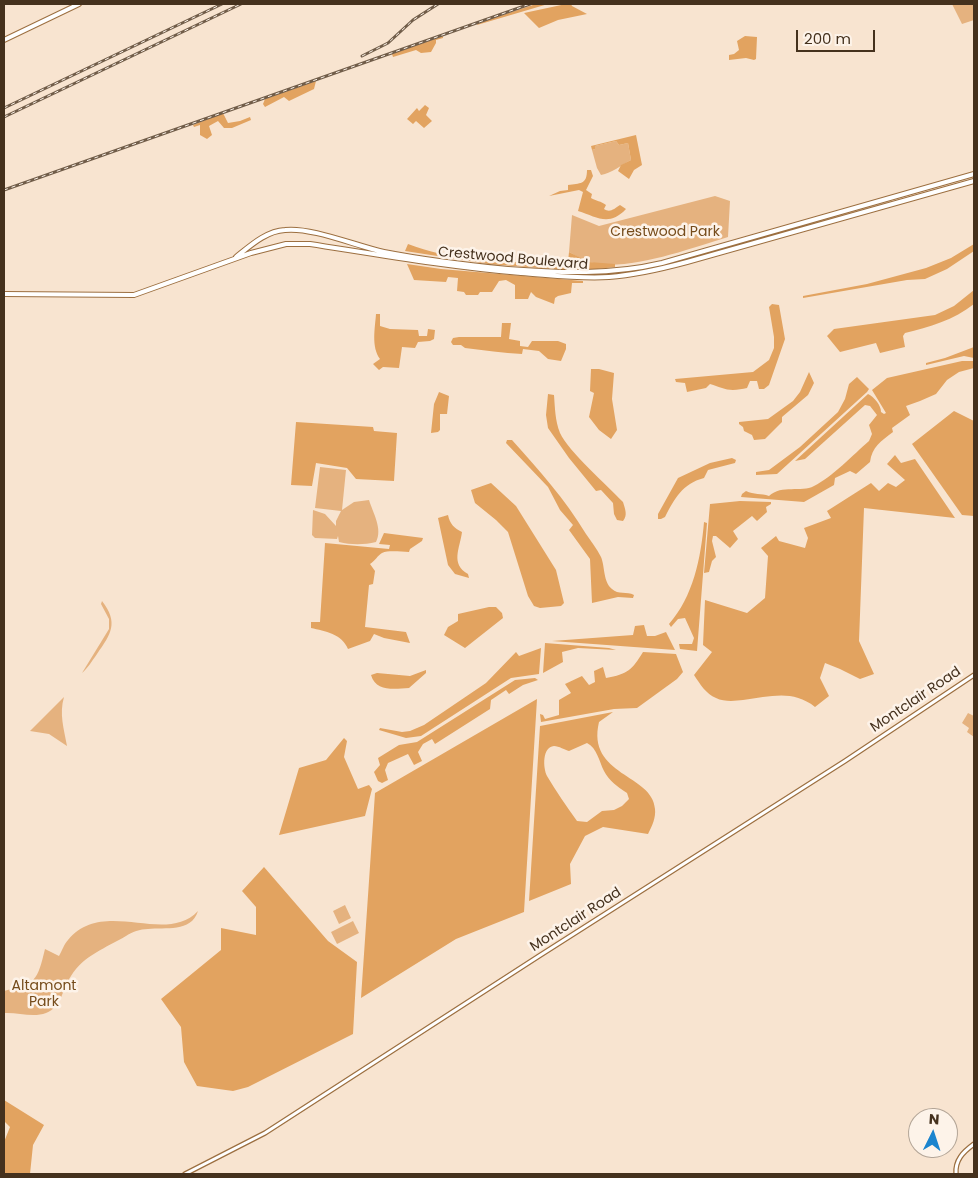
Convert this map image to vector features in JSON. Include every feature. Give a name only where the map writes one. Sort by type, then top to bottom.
[{"type":"main road","points":[[4,40],[79,4]]},
{"type":"main road","name":"Crestwood Boulevard","points":[[234,259],[262,237],[280,230],[293,230],[384,252],[450,262],[557,272],[606,272],[662,263],[974,174]]},
{"type":"main road","name":"Crestwood Boulevard","points":[[4,294],[134,296],[251,253],[286,244],[306,243],[430,264],[577,277],[622,276],[681,264],[974,181]]},
{"type":"main road","name":"Montclair Road","points":[[185,1174],[266,1133],[845,762],[974,675]]},
{"type":"main road","points":[[956,1174],[957,1160],[963,1152],[974,1144]]},
{"type":"green space","points":[[952,4],[974,4],[974,20],[962,24]]},
{"type":"green space","points":[[616,141],[619,145],[628,143],[631,160],[613,171],[601,175],[592,150],[595,149],[595,146]]},
{"type":"green space","name":"Crestwood Park","points":[[715,196],[730,201],[728,237],[646,261],[613,265],[586,261],[569,252],[572,215],[599,226]]},
{"type":"green space","points":[[320,467],[346,470],[342,510],[354,502],[369,500],[378,526],[376,542],[348,544],[339,542],[338,536],[337,539],[315,538],[312,535],[313,510],[325,514],[336,526],[336,521],[341,511],[315,508]]},
{"type":"green space","points":[[102,601],[112,622],[111,628],[102,647],[82,673],[109,629],[109,619],[101,604]]},
{"type":"green space","points":[[64,697],[62,715],[67,746],[49,734],[30,731]]},
{"type":"green space","points":[[968,713],[974,716],[974,737],[967,732],[969,728],[962,723]]},
{"type":"green space","points":[[345,905],[351,918],[339,924],[333,911]]},
{"type":"green space","name":"Altamont Park","points":[[198,911],[195,918],[184,926],[136,931],[89,957],[71,976],[59,1002],[46,1013],[36,1015],[4,1013],[4,991],[29,983],[37,975],[45,949],[59,956],[67,942],[83,928],[99,922],[116,921],[169,924],[184,921]]},
{"type":"green space","points":[[353,921],[359,933],[337,944],[331,932]]},
{"type":"shaded area","points":[[536,4],[548,4],[477,25],[478,23]]},
{"type":"shaded area","points":[[571,4],[587,14],[558,20],[539,28],[524,13]]},
{"type":"shaded area","points":[[443,36],[443,38],[436,40],[431,52],[421,53],[416,50],[393,57],[392,54]]},
{"type":"shaded area","points":[[745,36],[757,37],[756,59],[729,60],[729,55],[739,50],[737,41]]},
{"type":"shaded area","points":[[316,81],[314,89],[289,101],[284,97],[265,107],[263,104],[265,99]]},
{"type":"shaded area","points":[[425,105],[429,108],[426,115],[432,121],[424,128],[416,121],[413,124],[407,119],[417,108],[419,111]]},
{"type":"shaded area","points":[[223,113],[228,123],[250,117],[251,120],[232,128],[224,128],[218,121],[209,126],[212,135],[207,139],[200,135],[200,125],[194,127],[193,125]]},
{"type":"shaded area","points":[[636,135],[642,165],[634,170],[629,179],[618,171],[621,165],[631,160],[628,143],[619,145],[616,141],[595,146],[595,149],[592,150],[591,146]]},
{"type":"shaded area","points":[[587,170],[591,170],[593,176],[586,190],[592,194],[591,198],[606,205],[604,209],[608,211],[620,205],[626,209],[620,215],[614,218],[603,219],[578,211],[583,192],[579,190],[549,196],[568,190],[568,185],[584,181]]},
{"type":"shaded area","points":[[408,244],[447,255],[507,262],[568,262],[569,252],[589,262],[615,264],[615,267],[580,271],[489,264],[405,251]]},
{"type":"shaded area","points":[[974,244],[974,251],[947,269],[925,279],[907,280],[803,298],[803,296],[867,284],[926,268],[951,258]]},
{"type":"shaded area","points":[[407,264],[441,269],[583,281],[583,283],[572,283],[571,293],[558,296],[555,298],[554,304],[536,297],[531,292],[528,299],[515,299],[515,285],[506,280],[499,281],[492,292],[466,295],[464,292],[457,291],[458,278],[448,277],[446,282],[414,280]]},
{"type":"shaded area","points":[[974,290],[974,304],[966,310],[941,322],[905,333],[903,336],[905,347],[880,353],[876,343],[840,352],[827,336],[834,329],[935,315],[954,306]]},
{"type":"shaded area","points":[[772,304],[779,305],[785,339],[769,385],[764,389],[759,389],[757,381],[750,381],[747,388],[731,390],[710,384],[706,388],[687,392],[685,383],[676,382],[675,379],[753,372],[769,360],[774,348],[769,307]]},
{"type":"shaded area","points":[[376,314],[380,314],[380,326],[390,329],[418,330],[419,336],[427,336],[428,329],[435,330],[434,339],[418,342],[415,348],[402,347],[399,368],[383,367],[379,370],[373,364],[380,359],[375,349],[374,331]]},
{"type":"shaded area","points":[[502,323],[511,323],[509,339],[520,341],[520,346],[528,347],[532,341],[558,341],[566,344],[561,361],[548,359],[539,351],[523,349],[522,354],[508,353],[465,348],[461,345],[453,345],[451,342],[453,338],[459,337],[501,337]]},
{"type":"shaded area","points":[[974,347],[974,358],[964,356],[926,365],[926,363]]},
{"type":"shaded area","points":[[962,361],[974,361],[974,368],[959,372],[947,380],[936,394],[906,406],[910,415],[892,428],[893,432],[875,448],[870,462],[856,474],[850,471],[835,478],[834,485],[804,502],[741,497],[746,491],[769,496],[780,490],[809,488],[821,482],[869,441],[872,434],[869,425],[877,415],[870,406],[865,405],[805,459],[795,461],[868,394],[877,402],[881,412],[886,413],[872,390],[887,378]]},
{"type":"shaded area","points":[[591,369],[614,373],[612,399],[617,430],[611,439],[599,430],[589,417],[594,393],[590,391]]},
{"type":"shaded area","points":[[809,372],[814,383],[808,395],[782,417],[782,422],[765,439],[754,440],[752,435],[744,431],[739,422],[768,419],[793,401],[800,392]]},
{"type":"shaded area","points":[[857,377],[869,389],[867,392],[777,474],[756,475],[756,472],[769,470],[800,447],[838,412],[845,399],[849,384]]},
{"type":"shaded area","points":[[439,392],[449,396],[447,414],[440,414],[440,430],[431,433],[434,404]]},
{"type":"shaded area","points":[[548,394],[554,395],[557,423],[565,441],[580,459],[623,502],[626,514],[623,521],[617,520],[614,514],[613,503],[601,490],[596,491],[548,428],[546,415]]},
{"type":"shaded area","points":[[954,411],[974,421],[974,516],[962,515],[912,444]]},
{"type":"shaded area","points":[[296,422],[373,427],[374,431],[397,433],[394,481],[356,479],[347,468],[316,463],[312,486],[291,485]]},
{"type":"shaded area","points":[[507,440],[512,440],[569,509],[601,557],[609,586],[614,591],[634,595],[633,598],[618,597],[592,603],[590,559],[569,530],[573,525],[560,510],[548,487],[506,443]]},
{"type":"shaded area","points":[[895,455],[901,463],[915,459],[955,518],[864,508],[859,641],[874,674],[860,679],[825,663],[820,678],[829,696],[815,707],[806,701],[789,696],[730,701],[719,699],[709,694],[694,675],[712,652],[703,645],[705,600],[747,613],[765,598],[768,556],[761,548],[776,536],[779,541],[805,548],[808,538],[804,528],[831,518],[827,511],[871,483],[879,491],[888,483],[896,487],[905,480],[887,464]]},
{"type":"shaded area","points":[[732,458],[736,460],[735,463],[708,470],[704,478],[685,488],[676,498],[665,517],[658,519],[658,514],[678,478],[710,463]]},
{"type":"shaded area","points":[[491,483],[516,506],[556,570],[564,603],[561,606],[540,608],[534,606],[528,596],[508,532],[475,503],[471,490]]},
{"type":"shaded area","points":[[740,501],[771,502],[771,504],[766,507],[767,512],[757,521],[752,516],[733,531],[738,539],[730,548],[716,536],[713,536],[712,541],[716,557],[712,561],[709,572],[704,573],[710,504]]},
{"type":"shaded area","points":[[448,515],[453,525],[462,532],[458,550],[458,561],[462,570],[468,574],[469,578],[455,574],[448,565],[438,518]]},
{"type":"shaded area","points":[[704,522],[707,523],[697,651],[680,649],[679,644],[692,644],[694,638],[685,618],[678,619],[671,627],[669,624],[684,602],[690,589],[701,549]]},
{"type":"shaded area","points":[[384,533],[423,538],[409,552],[385,552],[370,564],[375,571],[373,584],[369,585],[365,627],[406,632],[410,643],[374,634],[370,641],[348,649],[342,640],[337,637],[311,628],[311,622],[320,622],[325,543],[389,549],[390,545],[379,544]]},
{"type":"shaded area","points":[[496,607],[502,613],[503,618],[465,648],[444,635],[448,627],[458,621],[458,614]]},
{"type":"shaded area","points":[[644,625],[647,636],[655,636],[666,632],[675,650],[552,641],[633,635],[635,626]]},
{"type":"shaded area","points":[[545,643],[616,650],[578,648],[562,652],[563,662],[543,673]]},
{"type":"shaded area","points":[[541,648],[539,674],[511,678],[421,736],[406,738],[379,730],[380,728],[402,732],[424,725],[486,683],[516,652],[519,656]]},
{"type":"shaded area","points":[[643,652],[676,654],[683,672],[677,679],[637,708],[614,709],[541,722],[540,714],[545,719],[559,715],[559,700],[571,693],[565,684],[582,676],[589,685],[595,682],[594,671],[603,667],[606,678],[620,675],[636,663]]},
{"type":"shaded area","points":[[426,670],[426,673],[409,688],[392,689],[381,687],[373,680],[371,675],[377,673],[410,676]]},
{"type":"shaded area","points":[[535,678],[538,680],[523,685],[509,694],[506,690],[491,700],[490,709],[435,744],[432,739],[423,744],[418,752],[422,761],[414,765],[408,754],[388,763],[385,770],[388,780],[382,783],[378,781],[374,772],[380,765],[378,758],[399,745],[417,742],[515,680]]},
{"type":"shaded area","points":[[537,699],[524,912],[456,939],[361,998],[375,793]]},
{"type":"shaded area","points":[[613,712],[599,722],[598,740],[602,753],[610,764],[644,788],[651,797],[655,812],[648,834],[603,827],[585,836],[570,864],[571,884],[529,901],[540,726]],"holes":[[[587,743],[595,751],[608,778],[627,793],[629,799],[622,806],[614,810],[602,811],[587,822],[577,821],[547,776],[544,758],[550,747],[554,746],[569,751]]]},
{"type":"shaded area","points":[[344,738],[347,741],[344,757],[358,789],[369,785],[372,789],[365,816],[279,835],[299,768],[326,760]]},
{"type":"shaded area","points":[[264,867],[328,941],[357,962],[353,1034],[248,1087],[233,1091],[197,1086],[184,1062],[181,1027],[161,999],[221,950],[221,928],[256,935],[256,907],[242,891]]},
{"type":"shaded area","points":[[4,1100],[44,1125],[33,1145],[30,1174],[4,1174],[4,1142],[10,1127],[4,1121]]},
{"type":"railway","points":[[4,108],[222,4]]},
{"type":"railway","points":[[4,117],[241,4]]},
{"type":"railway","points":[[362,56],[388,43],[413,20],[438,4]]},
{"type":"railway","points":[[4,190],[530,4]]}]
